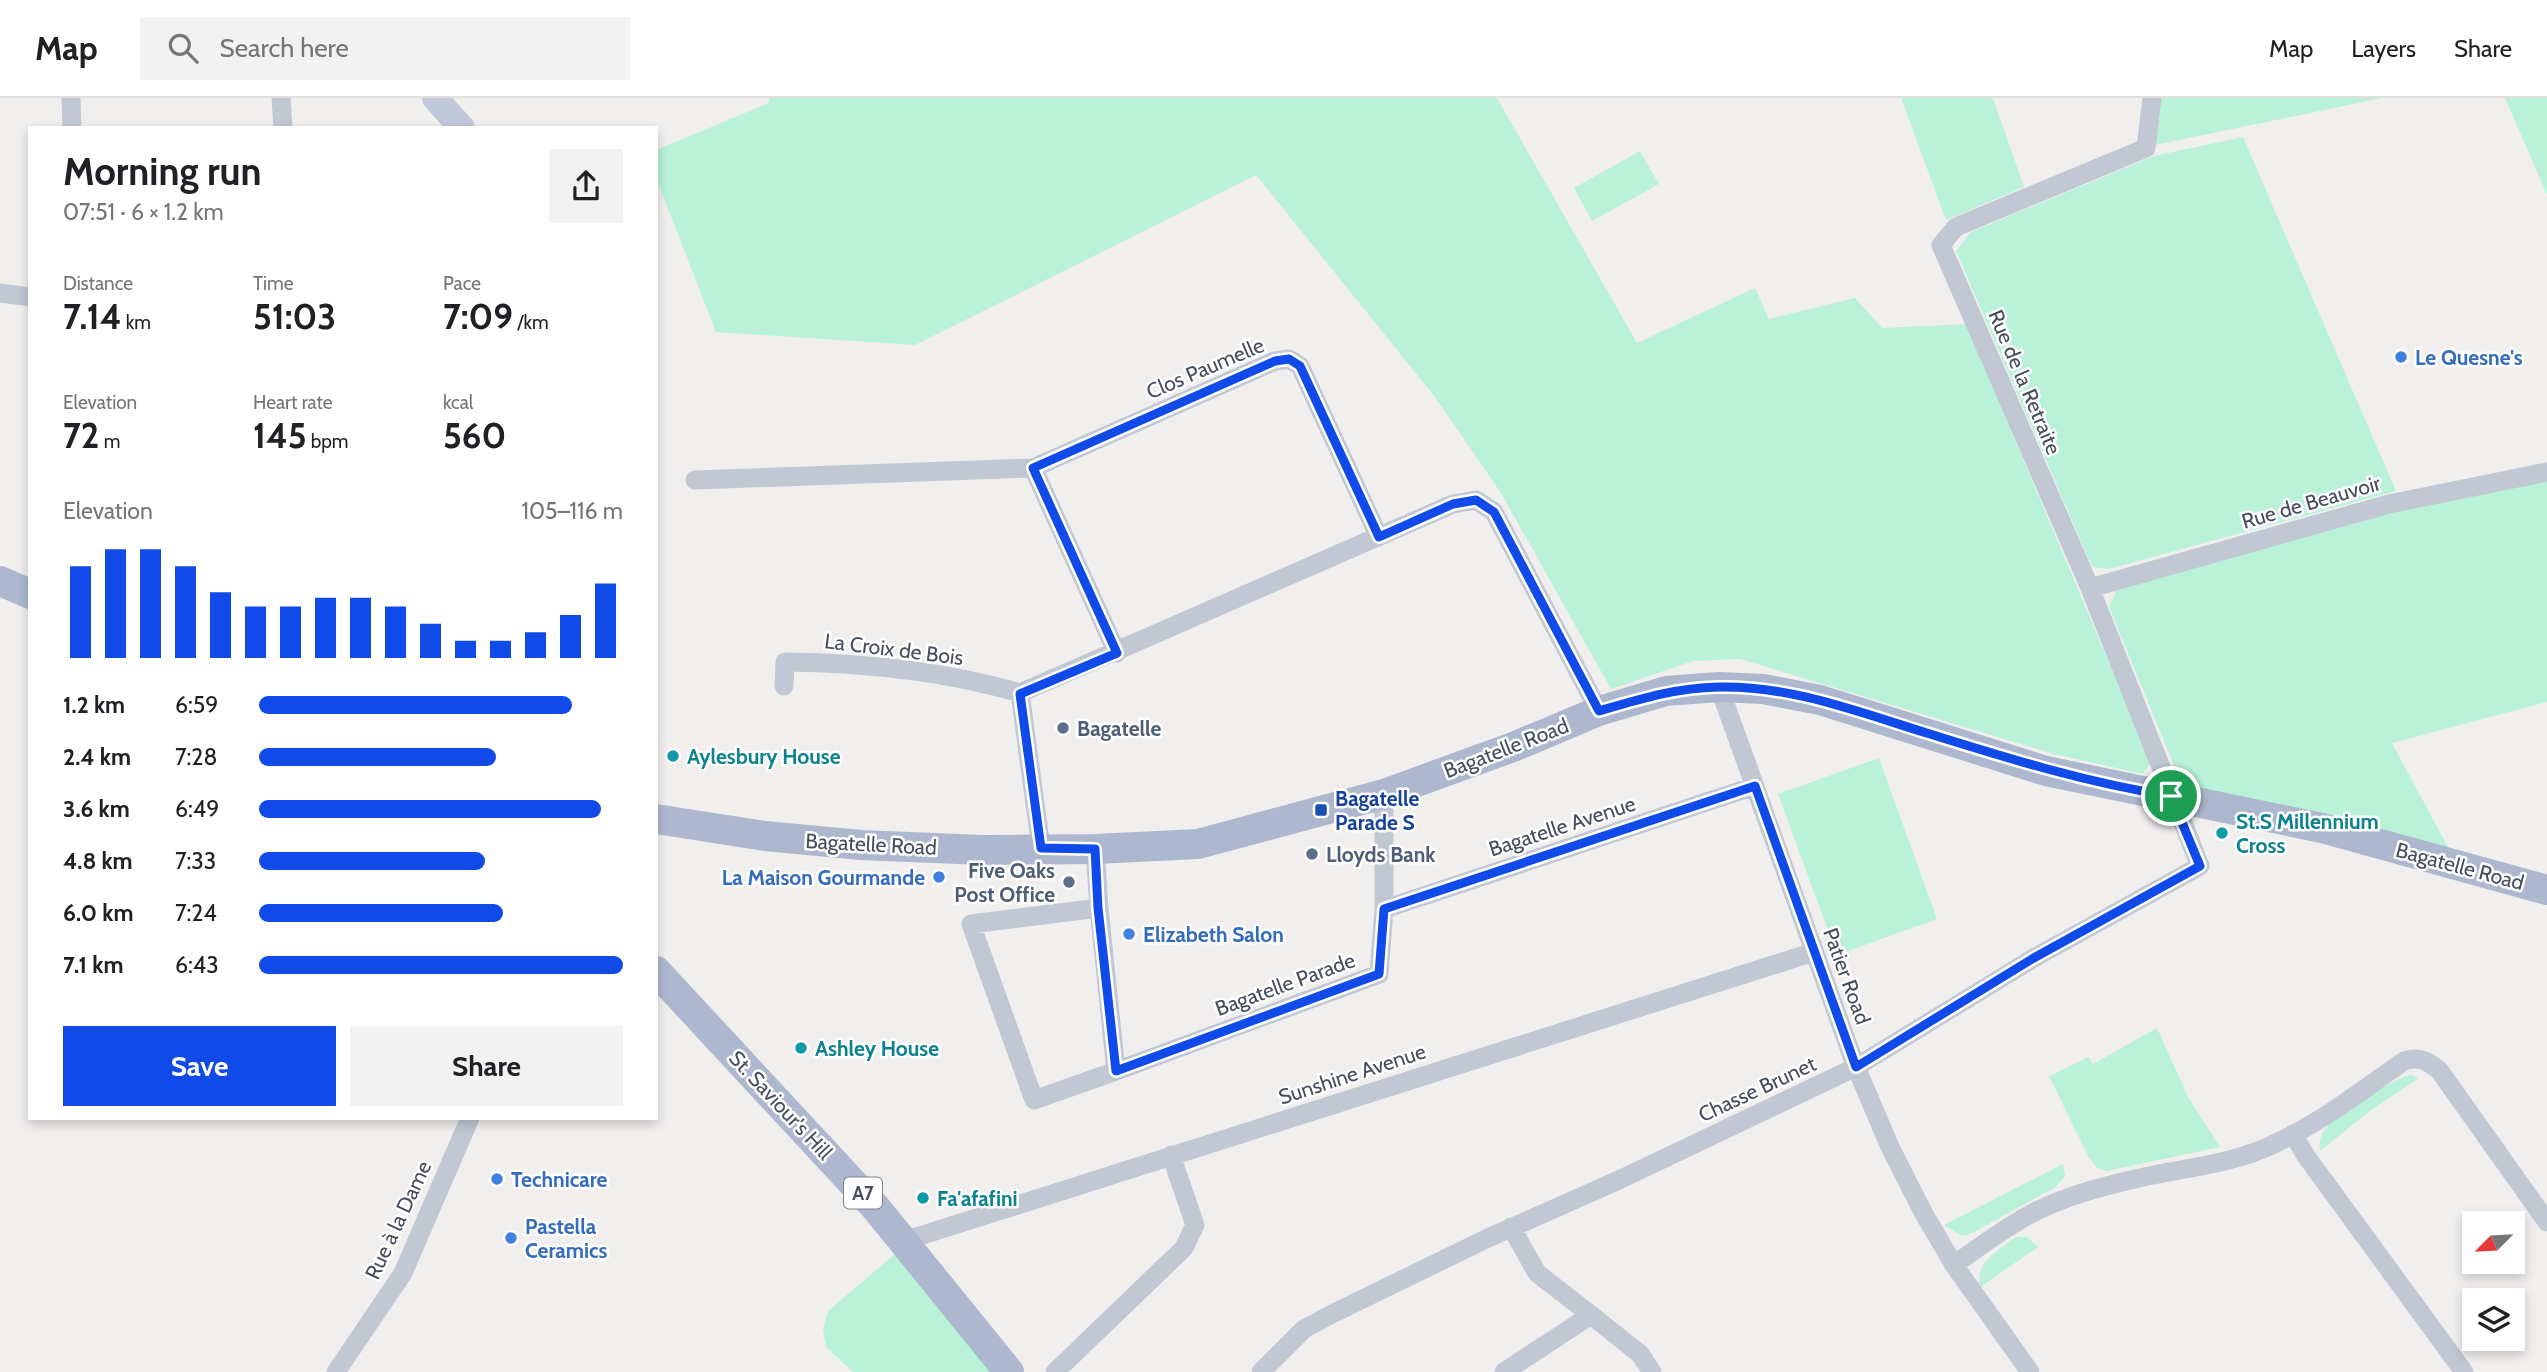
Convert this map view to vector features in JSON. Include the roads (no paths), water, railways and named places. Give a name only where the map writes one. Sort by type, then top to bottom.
[{"type":"main road","points":[[435,98],[460,126]]},
{"type":"main road","points":[[0,581],[28,593]]},
{"type":"main road","name":"Bagatelle Road","points":[[658,820],[813,842],[983,850],[1095,849],[1198,844],[1384,794],[1513,747],[1599,711],[1666,691],[1719,687],[1763,689],[1820,700],[2046,771],[2322,828],[2547,890]]},
{"type":"main road","name":"St. Saviour's Hill","points":[[658,973],[807,1131],[904,1241],[1009,1372]]},
{"type":"street","points":[[71,98],[72,126]]},
{"type":"street","points":[[281,98],[283,126]]},
{"type":"street","name":"Rue de la Retraite","points":[[2152,98],[2146,148],[1956,227],[1941,245],[2090,588],[2171,796]]},
{"type":"street","points":[[0,293],[28,297]]},
{"type":"street","name":"Clos Paumelle","points":[[695,480],[1033,468],[1275,361],[1289,359],[1300,366],[1379,537]]},
{"type":"street","points":[[1033,468],[1117,653]]},
{"type":"street","name":"Rue de Beauvoir","points":[[2090,588],[2389,504],[2547,471]]},
{"type":"street","points":[[1041,848],[1020,694],[1453,504],[1476,500],[1494,512],[1599,711]]},
{"type":"street","name":"La Croix de Bois","points":[[784,686],[785,662],[850,663],[968,681],[1020,694]]},
{"type":"street","name":"Patier Road","points":[[1719,687],[1856,1067],[1890,1147],[1954,1265],[2031,1372]]},
{"type":"street","name":"Bagatelle Avenue","points":[[1384,909],[1755,786]]},
{"type":"street","name":"Bagatelle Parade","points":[[1098,908],[971,924],[1034,1100],[1379,974],[1384,909],[1384,794]]},
{"type":"street","name":"Chasse Brunet","points":[[1261,1372],[1304,1329],[1397,1281],[1621,1179],[1856,1067],[2032,959],[2200,866],[2171,796]]},
{"type":"street","points":[[1095,849],[1098,908],[1116,1071]]},
{"type":"street","name":"Sunshine Avenue","points":[[904,1241],[1814,951]]},
{"type":"street","points":[[1954,1265],[1993,1236],[2031,1214],[2083,1193],[2238,1158],[2274,1144],[2334,1109],[2404,1061],[2416,1057],[2439,1070],[2547,1222]]},
{"type":"street","name":"Rue à la Dame","points":[[336,1372],[403,1273],[469,1120]]},
{"type":"street","points":[[2293,1133],[2306,1156],[2464,1372]]},
{"type":"street","points":[[1055,1372],[1184,1248],[1195,1225],[1171,1155]]},
{"type":"street","points":[[1511,1227],[1537,1273],[1640,1354],[1652,1372]]},
{"type":"street","points":[[1504,1372],[1591,1315]]},
{"type":"place","name":"Le Quesne's","points":[[2401,357]]},
{"type":"place","name":"Bagatelle","points":[[1063,728]]},
{"type":"place","name":"Aylesbury House","points":[[673,756]]},
{"type":"place","name":"Bagatelle Parade S","points":[[1321,810]]},
{"type":"place","name":"St.S Millennium Cross","points":[[2222,833]]},
{"type":"place","name":"Lloyds Bank","points":[[1312,854]]},
{"type":"place","name":"La Maison Gourmande","points":[[939,877]]},
{"type":"place","name":"Five Oaks Post Office","points":[[1069,882]]},
{"type":"place","name":"Elizabeth Salon","points":[[1129,934]]},
{"type":"place","name":"Ashley House","points":[[801,1048]]},
{"type":"place","name":"Technicare","points":[[497,1179]]},
{"type":"place","name":"Fa'afafini","points":[[923,1198]]},
{"type":"place","name":"Pastella Ceramics","points":[[511,1238]]}]
